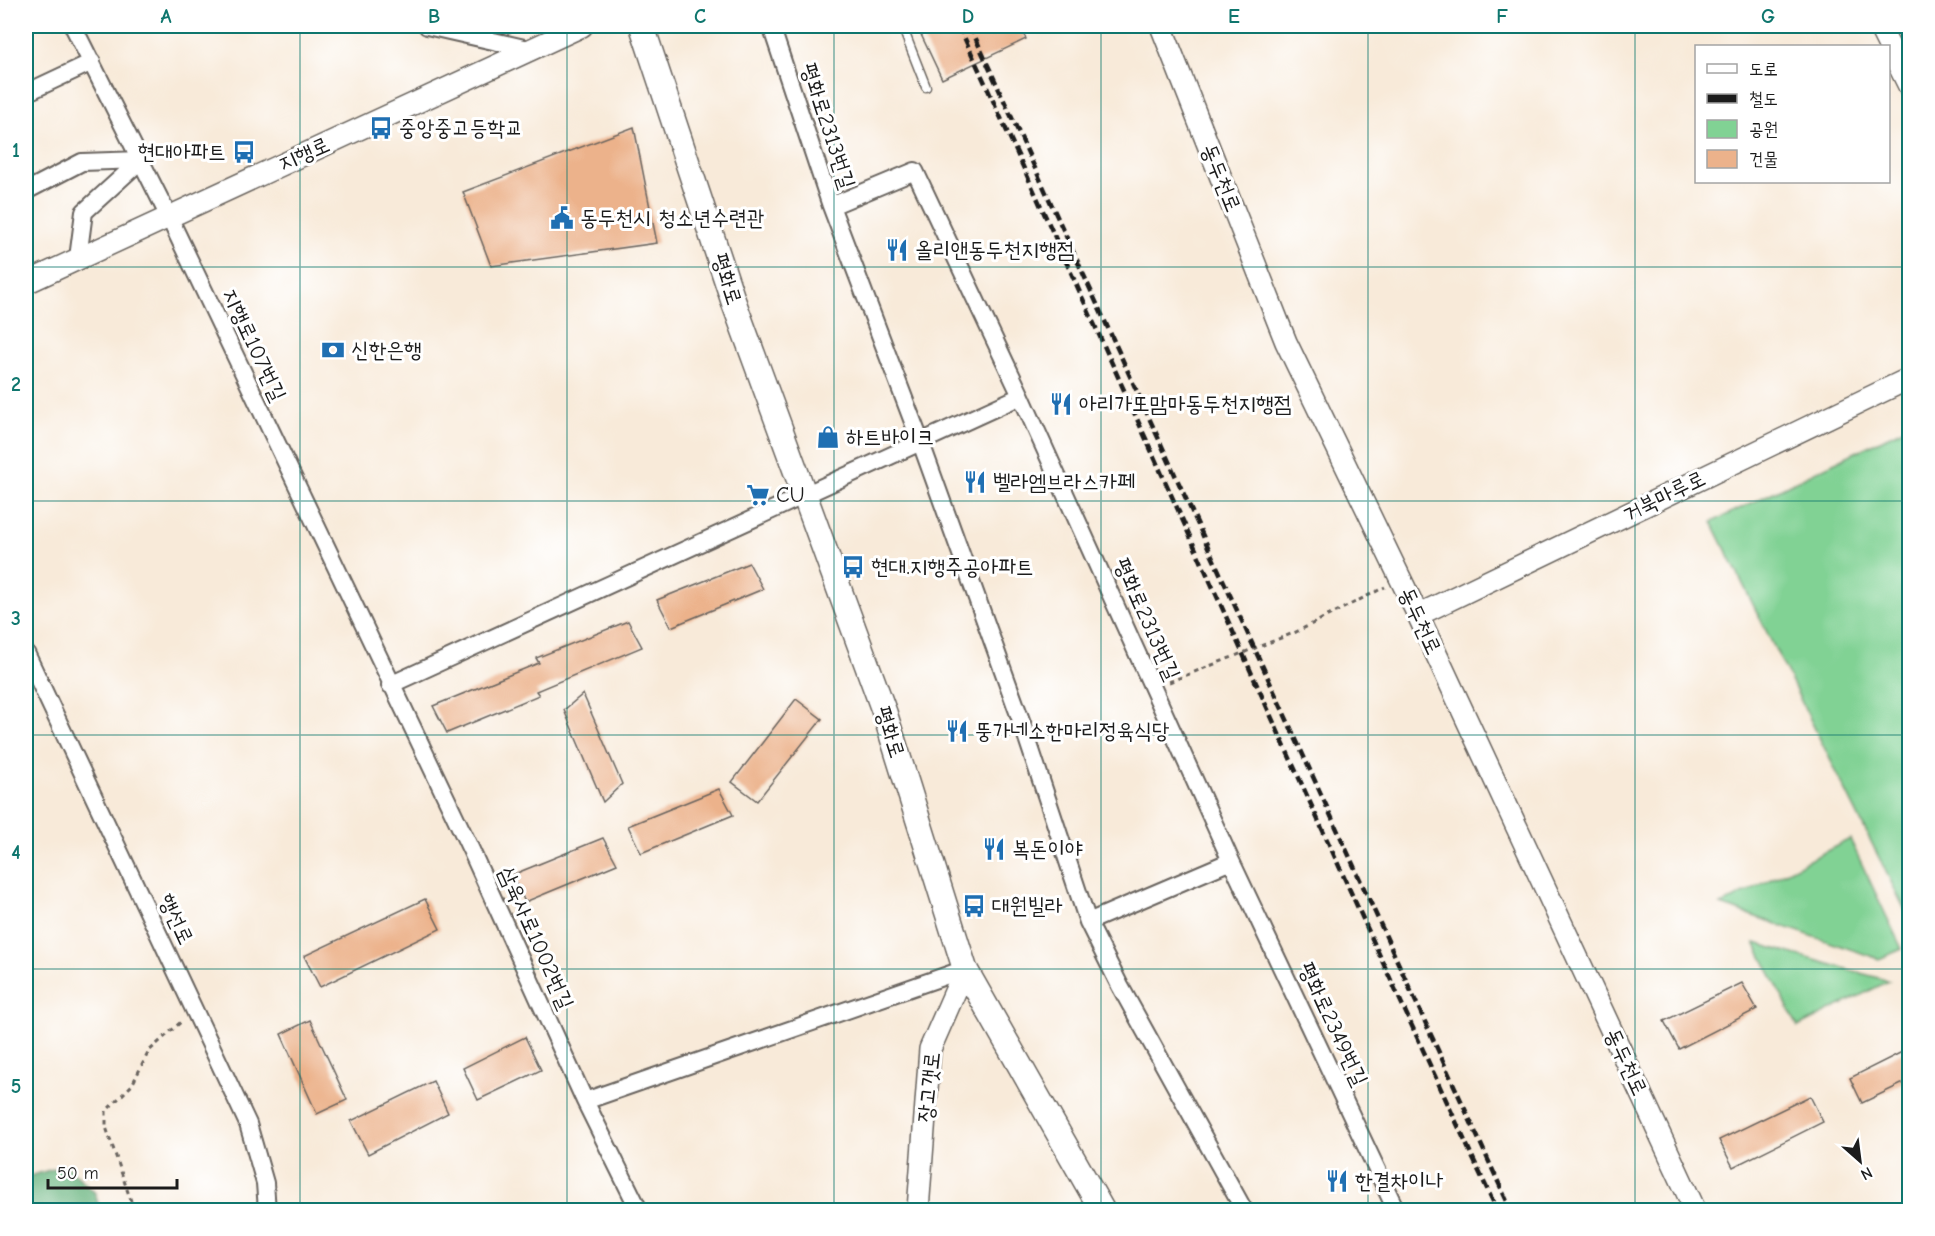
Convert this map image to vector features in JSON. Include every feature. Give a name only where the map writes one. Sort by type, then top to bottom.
[{"type":"main road","name":"평화로","points":[[642,26],[734,303],[885,714],[965,969],[1101,1210]]},
{"type":"street","name":"지행로107번길","points":[[73,26],[168,215],[390,685]]},
{"type":"street","points":[[427,26],[532,50]]},
{"type":"street","name":"지행로","points":[[26,283],[168,215],[582,26]]},
{"type":"street","name":"평화로2313번길","points":[[771,26],[831,206],[921,443],[1022,723],[1088,922]]},
{"type":"street","name":"동두천로","points":[[1161,26],[1286,342],[1418,615],[1695,1210]]},
{"type":"street","points":[[1879,26],[1888,45]]},
{"type":"street","points":[[1890,48],[1910,88]]},
{"type":"street","points":[[26,93],[92,62]]},
{"type":"street","points":[[26,191],[82,162],[141,160]]},
{"type":"street","points":[[78,258],[84,212],[141,160]]},
{"type":"street","name":"평화로2313번길","points":[[831,206],[915,171],[1021,396],[1231,861]]},
{"type":"street","name":"거북마루로","points":[[1418,615],[1910,378]]},
{"type":"street","points":[[390,685],[805,497],[1021,396]]},
{"type":"street","name":"행선로","points":[[26,653],[248,1124],[265,1183],[267,1210]]},
{"type":"street","name":"삼육사로1002번길","points":[[390,685],[471,850],[585,1101],[639,1210]]},
{"type":"street","points":[[1231,861],[1088,922],[1120,986],[1244,1210]]},
{"type":"street","name":"평화로2349번길","points":[[1231,861],[1392,1209]]},
{"type":"street","points":[[585,1101],[965,969]]},
{"type":"street","name":"장고갯로","points":[[918,1210],[930,1048],[965,969]]},
{"type":"lane","points":[[902,26],[926,87]]},
{"type":"path","points":[[1153,688],[1296,632],[1400,579]]},
{"type":"path","points":[[134,1210],[106,1127],[106,1111],[132,1085],[149,1051],[194,1009]]},
{"type":"green space","points":[[1909,426],[1909,918],[1712,522]]},
{"type":"green space","points":[[1850,839],[1902,949],[1879,959],[1721,905]]},
{"type":"green space","points":[[1755,943],[1889,981],[1798,1027]]},
{"type":"green space","points":[[66,1165],[95,1193],[100,1210],[26,1210],[26,1177]]},
{"type":"building","points":[[917,26],[1020,26],[1026,39],[942,79]]},
{"type":"building","name":"동두천시 청소년수련관","points":[[634,127],[657,243],[491,266],[463,192]]},
{"type":"building","points":[[749,563],[763,589],[671,627],[657,600]]},
{"type":"building","points":[[628,621],[642,647],[536,691],[539,695],[447,733],[433,706],[539,663],[536,658]]},
{"type":"building","points":[[583,694],[622,784],[603,802],[564,710]]},
{"type":"building","points":[[796,699],[822,719],[757,801],[732,782]]},
{"type":"building","points":[[719,789],[733,815],[641,853],[628,826]]},
{"type":"building","points":[[603,838],[617,864],[525,902],[512,875]]},
{"type":"building","points":[[425,899],[440,929],[320,987],[304,956]]},
{"type":"building","points":[[1742,983],[1757,1009],[1679,1049],[1664,1021]]},
{"type":"building","points":[[310,1020],[347,1100],[317,1114],[281,1034]]},
{"type":"building","points":[[525,1037],[541,1070],[478,1100],[463,1068]]},
{"type":"building","points":[[1910,1048],[1910,1080],[1862,1103],[1850,1078]]},
{"type":"building","points":[[433,1081],[448,1113],[368,1154],[351,1121]]},
{"type":"building","points":[[1810,1096],[1823,1122],[1733,1167],[1719,1140]]},
{"type":"railway","points":[[959,26],[1497,1210]]},
{"type":"railway","points":[[970,26],[1511,1210]]},
{"type":"place","name":"중앙중고등학교","points":[[381,128]]},
{"type":"place","name":"현대아파트","points":[[244,152]]},
{"type":"place","name":"동두천시 청소년수련관","points":[[562,218]]},
{"type":"place","name":"올리앤동두천지행점","points":[[897,250]]},
{"type":"place","name":"신한은행","points":[[333,350]]},
{"type":"place","name":"아리가또맘마동두천지행점","points":[[1061,404]]},
{"type":"place","name":"하트바이크","points":[[828,437]]},
{"type":"place","name":"벨라엠브라스카페","points":[[975,482]]},
{"type":"place","name":"CU","points":[[758,495]]},
{"type":"place","name":"현대.지행주공아파트","points":[[853,567]]},
{"type":"place","name":"뚱가네소한마리정육식당","points":[[957,731]]},
{"type":"place","name":"복돈이야","points":[[994,849]]},
{"type":"place","name":"대원빌라","points":[[974,906]]},
{"type":"place","name":"한결차이나","points":[[1337,1181]]}]
